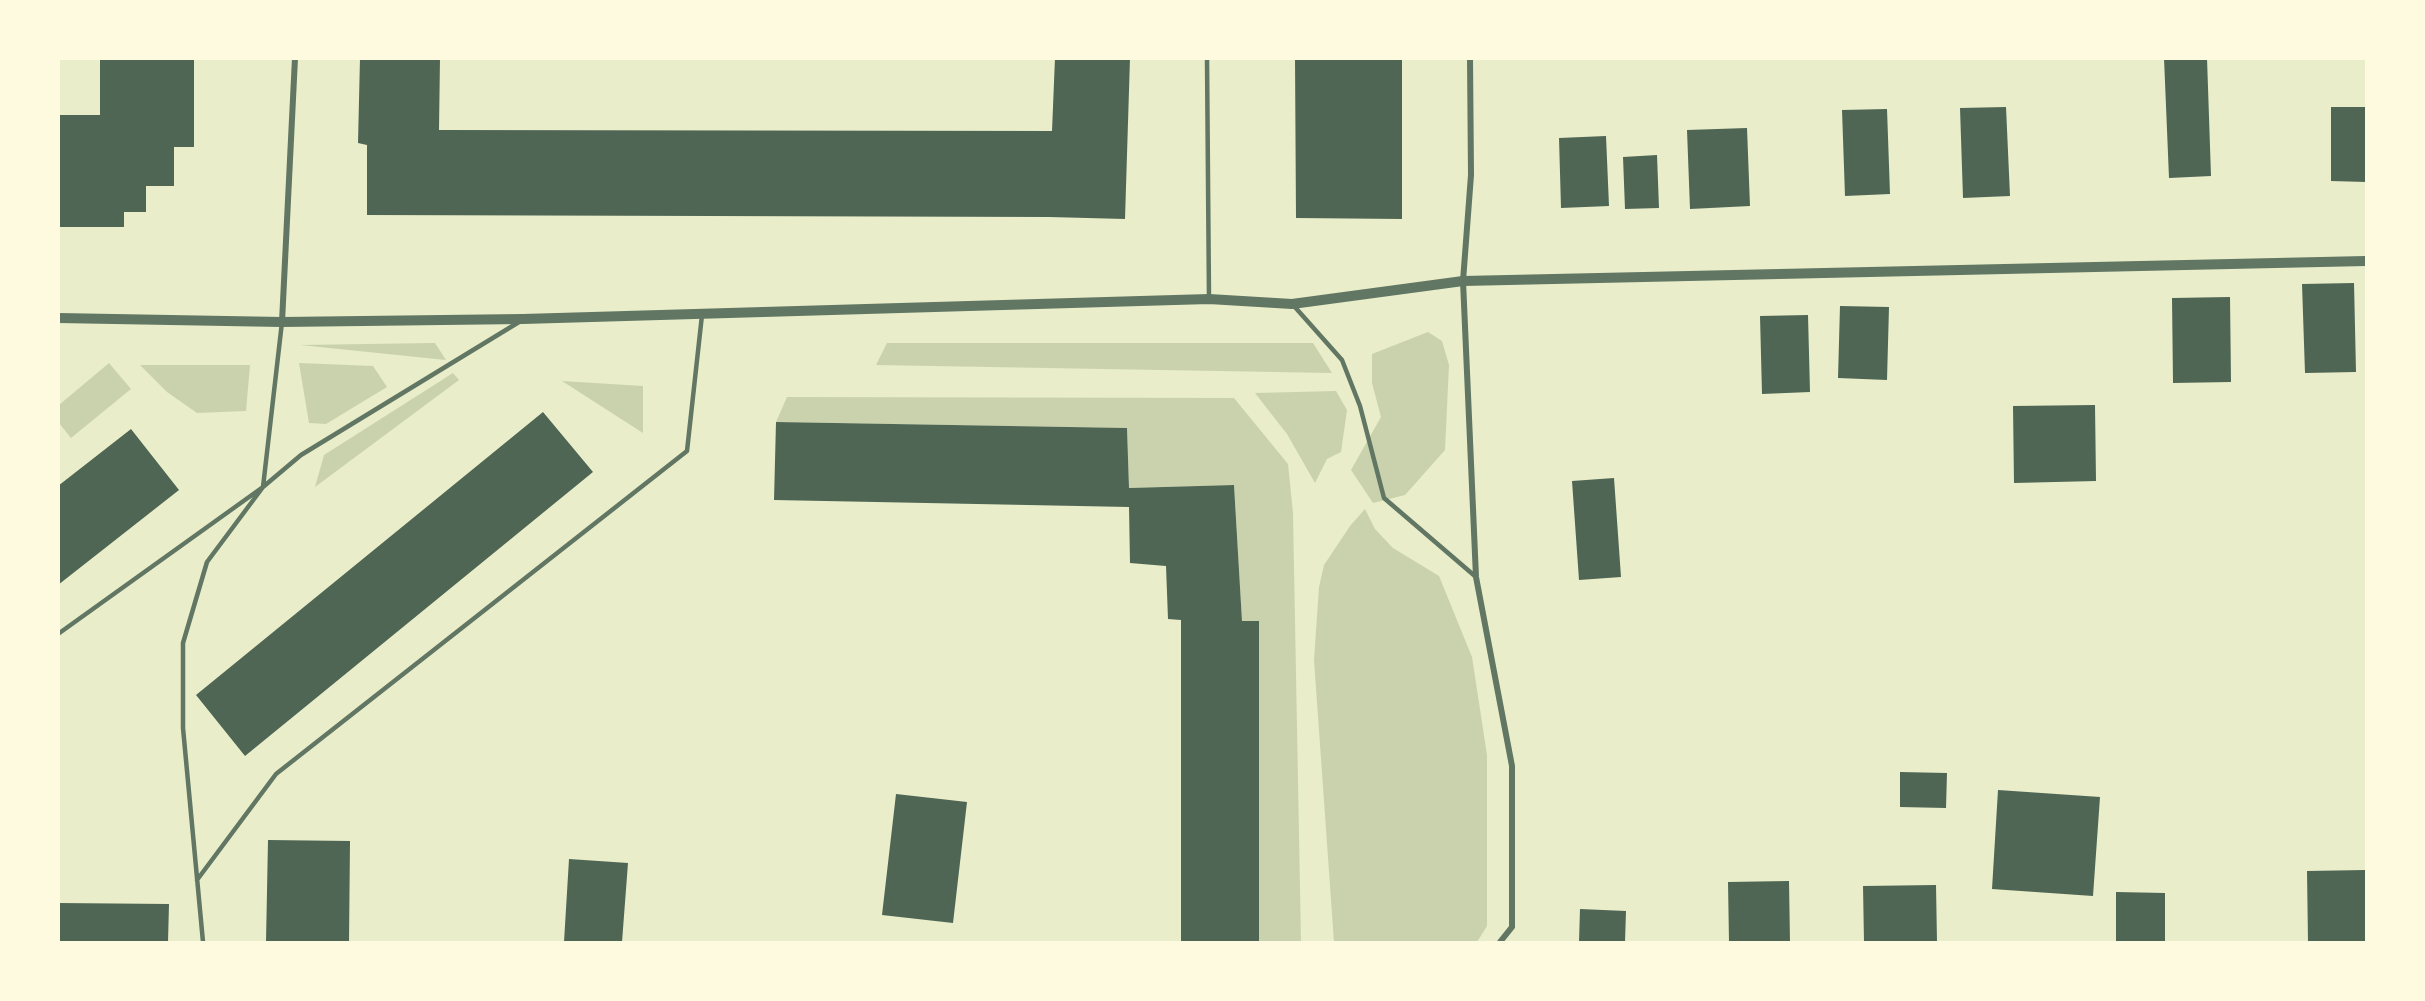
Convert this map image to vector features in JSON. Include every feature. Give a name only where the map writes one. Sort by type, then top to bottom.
[{"type":"street","points":[[282,322],[295,58]]},
{"type":"street","points":[[1470,58],[1472,175],[1463,281],[1476,577],[1512,766],[1512,927],[1500,942]]},
{"type":"street","points":[[58,318],[282,322],[523,319],[1209,299],[1292,304],[1463,281],[2367,261]]},
{"type":"lane","points":[[1207,58],[1209,299]]},
{"type":"lane","points":[[1292,304],[1342,360],[1360,406],[1384,498],[1476,577]]},
{"type":"lane","points":[[196,880],[276,774],[687,451],[702,314]]},
{"type":"lane","points":[[58,634],[263,487],[302,455],[523,319]]},
{"type":"lane","points":[[203,942],[183,728],[183,643],[207,562],[263,487],[282,322]]},
{"type":"green space","points":[[1428,332],[1442,341],[1449,365],[1445,450],[1405,495],[1373,503],[1351,470],[1381,417],[1372,383],[1372,354]]},
{"type":"green space","points":[[434,343],[446,360],[300,345]]},
{"type":"green space","points":[[887,343],[1313,343],[1332,373],[876,365]]},
{"type":"green space","points":[[109,363],[131,389],[71,438],[59,423],[59,405]]},
{"type":"green space","points":[[299,363],[373,366],[387,387],[326,424],[309,423]]},
{"type":"green space","points":[[140,365],[250,365],[246,411],[197,413],[167,392]]},
{"type":"green space","points":[[453,373],[459,380],[315,487],[324,455]]},
{"type":"green space","points":[[562,381],[643,386],[643,433]]},
{"type":"green space","points":[[1336,391],[1347,410],[1341,452],[1327,459],[1315,483],[1287,434],[1255,393]]},
{"type":"green space","points":[[787,397],[1234,398],[1288,464],[1293,513],[1301,942],[1259,942],[1259,621],[1242,621],[1234,485],[1129,488],[1127,428],[776,422]]},
{"type":"green space","points":[[1365,509],[1375,529],[1393,548],[1439,576],[1472,657],[1487,755],[1487,926],[1477,942],[1334,942],[1314,660],[1319,587],[1324,565],[1350,526]]},
{"type":"building","points":[[100,58],[194,58],[194,147],[174,147],[174,186],[146,186],[146,212],[124,212],[124,227],[58,227],[58,115],[100,115]]},
{"type":"building","points":[[360,58],[440,58],[439,130],[1052,131],[1055,58],[1130,58],[1125,219],[367,215],[367,145],[358,143]]},
{"type":"building","points":[[1295,58],[1402,58],[1402,219],[1296,218]]},
{"type":"building","points":[[2164,58],[2207,58],[2211,176],[2169,178]]},
{"type":"building","points":[[2006,107],[2010,196],[1963,198],[1960,108]]},
{"type":"building","points":[[2331,107],[2366,107],[2366,182],[2331,181]]},
{"type":"building","points":[[1887,109],[1890,194],[1845,196],[1842,110]]},
{"type":"building","points":[[1747,128],[1750,206],[1690,209],[1687,130]]},
{"type":"building","points":[[1606,136],[1609,206],[1561,208],[1559,138]]},
{"type":"building","points":[[1657,155],[1659,208],[1625,209],[1623,157]]},
{"type":"building","points":[[2354,283],[2356,372],[2305,373],[2302,284]]},
{"type":"building","points":[[2230,297],[2231,382],[2173,383],[2172,298]]},
{"type":"building","points":[[1840,306],[1889,307],[1887,380],[1838,378]]},
{"type":"building","points":[[1808,315],[1810,392],[1762,394],[1760,316]]},
{"type":"building","points":[[2095,405],[2096,481],[2014,483],[2013,406]]},
{"type":"building","points":[[543,412],[593,472],[245,756],[196,695]]},
{"type":"building","points":[[776,422],[1127,428],[1129,488],[1234,485],[1242,621],[1259,621],[1259,942],[1181,942],[1181,620],[1168,619],[1166,566],[1130,563],[1129,507],[774,500]]},
{"type":"building","points":[[131,429],[179,490],[58,585],[58,486]]},
{"type":"building","points":[[1614,478],[1621,577],[1579,580],[1572,481]]},
{"type":"building","points":[[1900,772],[1947,773],[1946,808],[1900,807]]},
{"type":"building","points":[[1998,790],[2100,797],[2093,896],[1992,889]]},
{"type":"building","points":[[896,794],[967,802],[953,923],[882,915]]},
{"type":"building","points":[[268,840],[350,841],[349,942],[266,942]]},
{"type":"building","points":[[569,859],[628,863],[622,942],[564,942]]},
{"type":"building","points":[[2365,870],[2365,942],[2308,942],[2307,871]]},
{"type":"building","points":[[1789,881],[1790,942],[1729,942],[1728,882]]},
{"type":"building","points":[[1936,885],[1937,942],[1864,942],[1863,886]]},
{"type":"building","points":[[2116,892],[2165,893],[2165,942],[2116,942]]},
{"type":"building","points":[[58,903],[169,904],[168,942],[58,942]]},
{"type":"building","points":[[1580,909],[1626,911],[1625,942],[1579,942]]}]
